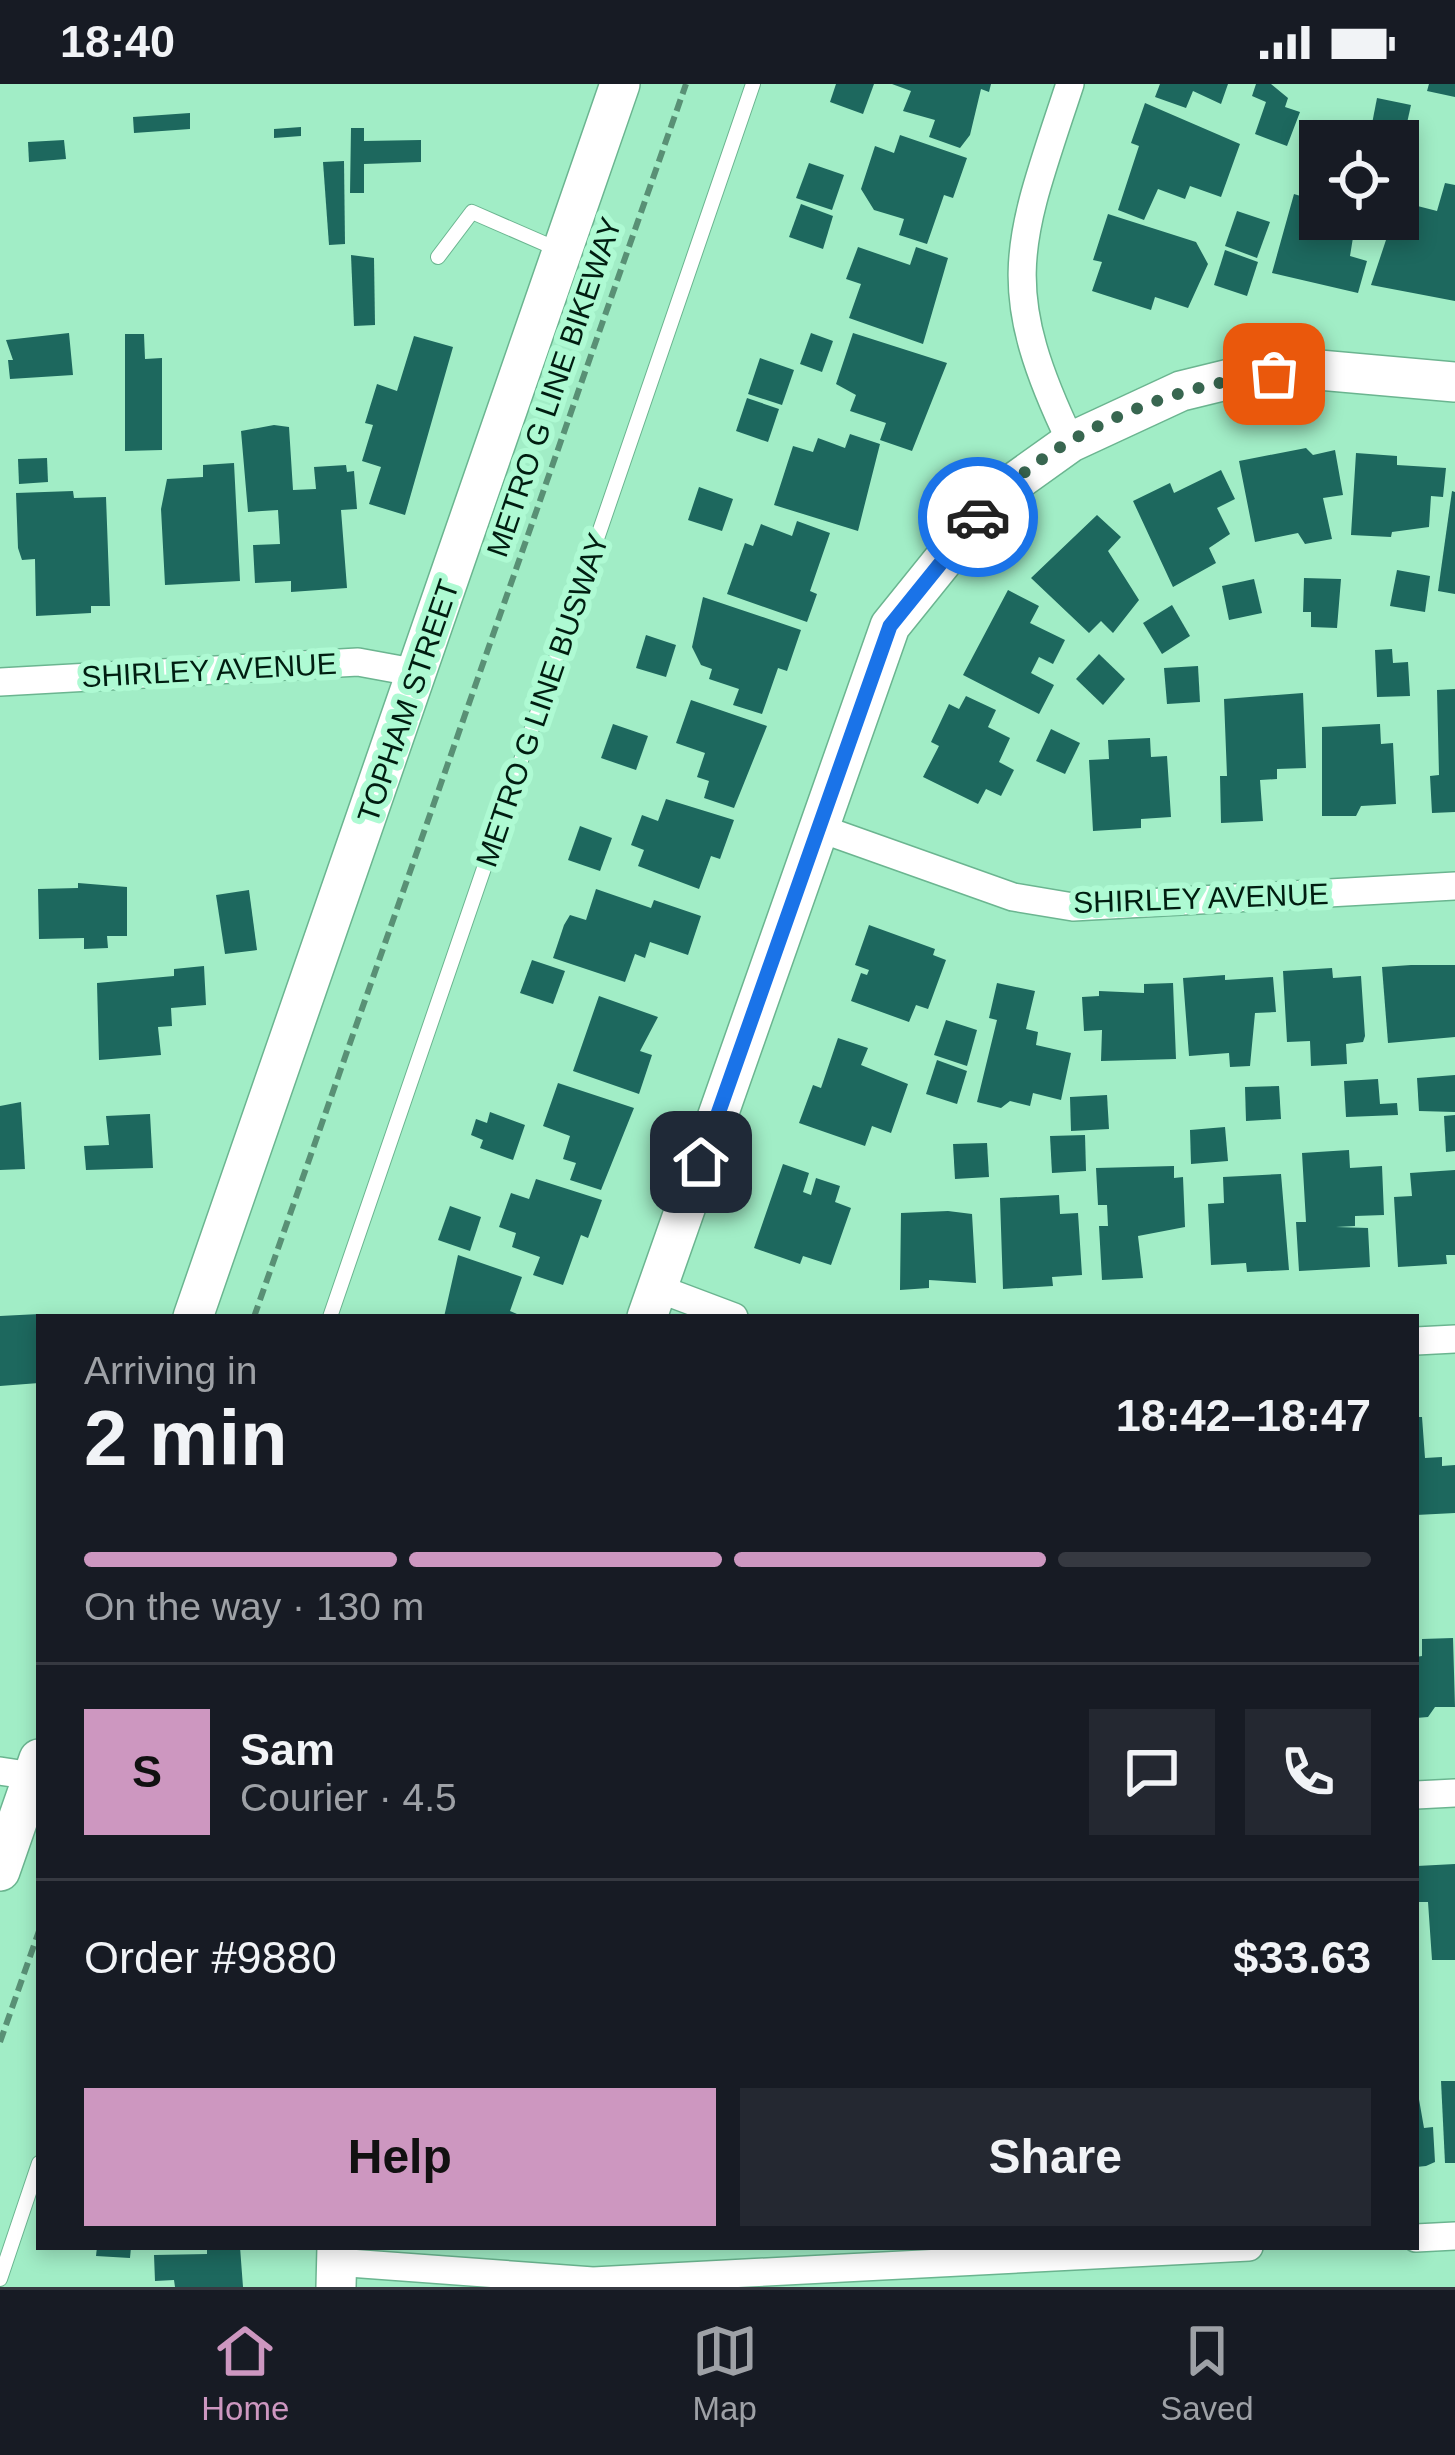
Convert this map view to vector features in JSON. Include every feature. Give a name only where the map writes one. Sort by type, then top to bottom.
[{"type":"main road","name":"TOPHAM STREET","points":[[194,1314],[620,84]]},
{"type":"main road","points":[[652,1302],[890,626],[994,497],[1071,442],[1181,391],[1230,379],[1319,370],[1455,382]]},
{"type":"main road","points":[[0,1871],[24,1769]]},
{"type":"street","points":[[1070,84],[1022,232],[1019,290],[1045,383],[1071,442]]},
{"type":"street","name":"SHIRLEY AVENUE","points":[[0,682],[358,662],[418,673]]},
{"type":"street","name":"SHIRLEY AVENUE","points":[[816,827],[1013,897],[1072,907],[1455,886]]},
{"type":"street","points":[[652,1302],[718,1314]]},
{"type":"street","points":[[1419,1341],[1455,1339]]},
{"type":"street","points":[[1419,1795],[1455,1792]]},
{"type":"street","points":[[1419,2238],[1455,2236]]},
{"type":"street","points":[[336,2265],[593,2281],[1191,2250]]},
{"type":"lane","name":"METRO G LINE BUSWAY","points":[[331,1314],[753,84]]},
{"type":"lane","points":[[438,257],[472,212],[562,251]]},
{"type":"lane","points":[[0,2278],[36,2172]]},
{"type":"path","name":"METRO G LINE BIKEWAY","points":[[255,1314],[686,84]]},
{"type":"path","points":[[0,2042],[36,1940]]},
{"type":"building","points":[[836,84],[874,84],[863,114],[830,102]]},
{"type":"building","points":[[892,84],[991,84],[989,92],[981,89],[970,135],[960,148],[929,137],[935,120],[903,111],[911,91]]},
{"type":"building","points":[[1160,84],[1228,84],[1221,104],[1193,91],[1186,108],[1155,97]]},
{"type":"building","points":[[1256,84],[1271,84],[1288,98],[1285,107],[1300,112],[1287,146],[1255,134],[1266,102],[1252,96]]},
{"type":"building","points":[[1429,84],[1455,84],[1455,97],[1427,91]]},
{"type":"building","points":[[1377,98],[1411,105],[1408,120],[1373,120]]},
{"type":"building","points":[[1145,103],[1240,144],[1221,197],[1190,186],[1185,199],[1158,189],[1144,220],[1118,210],[1139,146],[1131,143]]},
{"type":"building","points":[[190,113],[190,129],[134,133],[133,117]]},
{"type":"building","points":[[301,127],[301,136],[274,138],[274,129]]},
{"type":"building","points":[[351,128],[364,128],[364,141],[421,140],[421,162],[364,164],[364,193],[350,193]]},
{"type":"building","points":[[900,135],[967,158],[953,198],[944,195],[927,244],[899,235],[904,219],[874,210],[861,189],[875,146],[894,153]]},
{"type":"building","points":[[64,140],[66,159],[29,162],[28,142]]},
{"type":"building","points":[[344,161],[345,244],[329,245],[323,162]]},
{"type":"building","points":[[809,163],[844,175],[832,210],[796,198]]},
{"type":"building","points":[[1445,183],[1455,185],[1455,301],[1371,285],[1386,240],[1419,240],[1419,206],[1437,211]]},
{"type":"building","points":[[1294,194],[1299,196],[1299,240],[1353,240],[1350,256],[1367,261],[1358,293],[1272,273]]},
{"type":"building","points":[[801,204],[833,216],[823,249],[789,237]]},
{"type":"building","points":[[1237,211],[1270,222],[1257,258],[1225,246]]},
{"type":"building","points":[[1108,214],[1196,242],[1208,264],[1188,308],[1155,297],[1151,310],[1092,291],[1102,262],[1093,260]]},
{"type":"building","points":[[858,247],[910,265],[916,247],[948,258],[923,344],[849,318],[861,284],[846,279]]},
{"type":"building","points":[[1225,250],[1258,262],[1247,296],[1214,285]]},
{"type":"building","points":[[351,255],[374,258],[375,325],[354,326]]},
{"type":"building","points":[[69,333],[73,375],[10,379],[8,360],[13,360],[6,340]]},
{"type":"building","points":[[811,333],[833,341],[822,372],[800,364]]},
{"type":"building","points":[[853,333],[947,363],[912,451],[880,440],[886,423],[850,411],[856,395],[836,384]]},
{"type":"building","points":[[125,334],[144,334],[145,359],[162,358],[162,450],[125,451]]},
{"type":"building","points":[[414,336],[453,347],[405,515],[369,504],[381,467],[362,461],[373,425],[365,423],[377,384],[397,391]]},
{"type":"building","points":[[760,358],[794,370],[782,405],[748,394]]},
{"type":"building","points":[[747,398],[779,409],[768,442],[736,431]]},
{"type":"building","points":[[289,427],[293,490],[316,489],[314,467],[346,465],[347,472],[354,471],[357,509],[341,510],[347,588],[291,592],[291,581],[255,583],[253,545],[280,544],[278,510],[248,512],[241,431]]},
{"type":"building","points":[[850,434],[880,444],[858,531],[774,505],[793,446],[813,452],[818,438],[845,448]]},
{"type":"building","points":[[1306,448],[1313,455],[1335,450],[1343,495],[1323,498],[1332,539],[1305,544],[1298,533],[1255,542],[1239,461]]},
{"type":"building","points":[[1356,453],[1397,456],[1397,465],[1446,468],[1443,497],[1431,496],[1429,527],[1392,532],[1391,537],[1351,535]]},
{"type":"building","points":[[47,458],[48,482],[19,484],[18,459]]},
{"type":"building","points":[[234,463],[240,581],[165,585],[161,509],[167,479],[203,477],[203,465]]},
{"type":"building","points":[[1221,470],[1235,499],[1217,508],[1230,534],[1209,548],[1216,563],[1173,587],[1133,501],[1170,483],[1174,493]]},
{"type":"building","points":[[699,487],[733,499],[722,531],[688,520]]},
{"type":"building","points":[[73,491],[74,498],[106,497],[110,606],[91,606],[91,613],[36,616],[35,559],[22,560],[18,548],[16,493]]},
{"type":"building","points":[[1455,492],[1455,594],[1438,591]]},
{"type":"building","points":[[1097,515],[1121,537],[1108,551],[1139,600],[1113,633],[1101,621],[1089,633],[1031,578]]},
{"type":"building","points":[[797,521],[830,533],[810,591],[817,594],[807,622],[727,594],[745,543],[753,546],[761,524],[792,536]]},
{"type":"building","points":[[1397,570],[1430,576],[1425,612],[1390,606]]},
{"type":"building","points":[[1304,578],[1341,579],[1337,628],[1311,627],[1311,612],[1303,612]]},
{"type":"building","points":[[1254,579],[1262,613],[1229,620],[1222,586]]},
{"type":"building","points":[[1008,590],[1039,606],[1030,623],[1065,640],[1053,664],[1039,657],[1031,673],[1054,685],[1039,714],[963,675]]},
{"type":"building","points":[[703,597],[801,630],[787,671],[778,668],[762,714],[733,705],[739,689],[709,679],[712,669],[701,665],[692,647]]},
{"type":"building","points":[[1172,605],[1190,636],[1162,654],[1143,623]]},
{"type":"building","points":[[646,635],[676,645],[666,677],[636,668]]},
{"type":"building","points":[[1392,649],[1393,663],[1408,662],[1410,696],[1377,697],[1375,650]]},
{"type":"building","points":[[1099,654],[1125,679],[1103,705],[1076,679]]},
{"type":"building","points":[[1198,666],[1200,702],[1167,704],[1164,668]]},
{"type":"building","points":[[1455,689],[1455,812],[1432,813],[1430,776],[1439,775],[1437,690]]},
{"type":"building","points":[[1303,693],[1306,768],[1277,769],[1277,779],[1260,780],[1263,821],[1221,823],[1220,776],[1227,776],[1224,699]]},
{"type":"building","points":[[966,696],[996,710],[988,727],[1010,738],[999,762],[1014,770],[1001,796],[986,789],[978,804],[923,777],[939,746],[931,742],[949,704],[959,709]]},
{"type":"building","points":[[691,700],[767,726],[734,808],[704,798],[709,781],[697,777],[705,753],[676,743]]},
{"type":"building","points":[[613,724],[648,736],[636,770],[601,758]]},
{"type":"building","points":[[1380,724],[1381,744],[1393,743],[1396,804],[1361,806],[1356,816],[1322,816],[1322,727]]},
{"type":"building","points":[[1051,729],[1080,743],[1065,774],[1036,761]]},
{"type":"building","points":[[1150,738],[1151,757],[1167,756],[1171,817],[1141,819],[1141,828],[1093,831],[1089,760],[1109,759],[1108,740]]},
{"type":"building","points":[[666,799],[734,820],[720,859],[711,856],[699,889],[638,866],[644,850],[631,845],[642,815],[658,821]]},
{"type":"building","points":[[580,826],[612,838],[600,871],[568,860]]},
{"type":"building","points":[[78,883],[127,887],[127,936],[107,936],[108,948],[84,949],[84,938],[39,939],[38,889],[78,888]]},
{"type":"building","points":[[596,889],[651,908],[654,900],[701,916],[688,955],[650,942],[645,958],[635,954],[625,982],[553,958],[570,915],[586,920]]},
{"type":"building","points":[[249,890],[257,950],[225,954],[216,895]]},
{"type":"building","points":[[869,925],[935,949],[933,955],[946,960],[928,1009],[916,1005],[909,1022],[851,1001],[861,973],[867,975],[869,970],[855,965]]},
{"type":"building","points":[[532,960],[565,971],[553,1004],[520,993]]},
{"type":"building","points":[[1455,965],[1455,1037],[1388,1043],[1382,967]]},
{"type":"building","points":[[204,966],[206,1005],[171,1008],[172,1026],[158,1027],[161,1055],[99,1060],[97,983],[174,976],[174,969]]},
{"type":"building","points":[[1332,968],[1333,978],[1361,976],[1365,1036],[1363,1042],[1346,1044],[1347,1064],[1311,1066],[1310,1041],[1287,1042],[1283,971]]},
{"type":"building","points":[[1225,975],[1225,980],[1273,977],[1276,1012],[1255,1013],[1250,1066],[1230,1067],[1229,1053],[1189,1056],[1183,978]]},
{"type":"building","points":[[997,983],[1035,991],[1026,1029],[1038,1032],[1036,1045],[1071,1053],[1061,1100],[1033,1093],[1030,1106],[1010,1101],[1001,1108],[977,1102],[997,1020],[989,1018]]},
{"type":"building","points":[[1173,983],[1176,1059],[1101,1061],[1102,1030],[1084,1031],[1082,997],[1099,996],[1099,991],[1144,993],[1144,984]]},
{"type":"building","points":[[599,996],[658,1017],[640,1051],[652,1055],[639,1094],[573,1071]]},
{"type":"building","points":[[946,1020],[977,1030],[967,1066],[934,1055]]},
{"type":"building","points":[[838,1038],[868,1048],[861,1065],[908,1084],[891,1133],[872,1126],[865,1146],[799,1123],[813,1085],[821,1088]]},
{"type":"building","points":[[937,1060],[967,1071],[957,1104],[926,1094]]},
{"type":"building","points":[[1455,1075],[1455,1112],[1419,1111],[1417,1078]]},
{"type":"building","points":[[1378,1079],[1380,1104],[1397,1103],[1398,1115],[1346,1117],[1344,1081]]},
{"type":"building","points":[[558,1083],[634,1108],[601,1190],[570,1180],[576,1163],[563,1159],[570,1136],[543,1126]]},
{"type":"building","points":[[1279,1086],[1281,1119],[1246,1121],[1245,1087]]},
{"type":"building","points":[[1107,1095],[1109,1129],[1071,1131],[1070,1097]]},
{"type":"building","points":[[21,1102],[25,1169],[0,1170],[0,1106]]},
{"type":"building","points":[[490,1112],[525,1125],[513,1160],[480,1148],[483,1140],[471,1135],[476,1119],[487,1123]]},
{"type":"building","points":[[150,1114],[153,1168],[86,1170],[84,1146],[109,1145],[106,1116]]},
{"type":"building","points":[[1455,1115],[1455,1151],[1446,1152],[1444,1116]]},
{"type":"building","points":[[1225,1127],[1228,1161],[1191,1164],[1190,1130]]},
{"type":"building","points":[[1085,1135],[1086,1171],[1052,1173],[1050,1136]]},
{"type":"building","points":[[987,1143],[989,1177],[955,1179],[953,1144]]},
{"type":"building","points":[[1349,1150],[1350,1168],[1382,1166],[1384,1215],[1355,1216],[1355,1226],[1336,1227],[1368,1228],[1370,1267],[1299,1271],[1296,1222],[1306,1222],[1302,1153]]},
{"type":"building","points":[[783,1164],[809,1173],[803,1192],[811,1195],[816,1178],[840,1186],[835,1202],[851,1208],[831,1265],[803,1256],[800,1264],[754,1248]]},
{"type":"building","points":[[1174,1166],[1174,1178],[1183,1177],[1185,1227],[1138,1236],[1143,1278],[1102,1280],[1099,1226],[1108,1226],[1107,1205],[1098,1205],[1096,1168]]},
{"type":"building","points":[[1455,1170],[1455,1255],[1446,1255],[1447,1264],[1398,1267],[1394,1197],[1412,1196],[1410,1173]]},
{"type":"building","points":[[1281,1174],[1289,1270],[1247,1272],[1246,1263],[1211,1265],[1208,1204],[1224,1203],[1223,1177]]},
{"type":"building","points":[[536,1179],[602,1200],[588,1238],[581,1235],[563,1285],[533,1275],[540,1257],[512,1247],[516,1233],[499,1227],[511,1193],[529,1199]]},
{"type":"building","points":[[1059,1195],[1060,1214],[1078,1213],[1082,1275],[1052,1277],[1053,1286],[1003,1289],[1000,1198]]},
{"type":"building","points":[[450,1206],[481,1217],[470,1251],[438,1240]]},
{"type":"building","points":[[901,1213],[972,1214],[976,1283],[929,1280],[929,1288],[900,1290]]},
{"type":"building","points":[[458,1255],[522,1277],[510,1311],[517,1314],[445,1314]]},
{"type":"building","points":[[36,1314],[36,1383],[0,1386],[0,1316]]},
{"type":"building","points":[[1419,1417],[1425,1458],[1442,1457],[1442,1466],[1455,1465],[1455,1513],[1419,1515]]},
{"type":"building","points":[[1453,1638],[1455,1707],[1435,1707],[1428,1717],[1419,1718],[1419,1656],[1422,1639]]},
{"type":"building","points":[[1455,1864],[1455,1960],[1432,1960],[1428,1902],[1419,1902],[1419,1866]]},
{"type":"building","points":[[1441,2081],[1455,2081],[1455,2163],[1445,2163]]},
{"type":"building","points":[[1419,2099],[1424,2128],[1433,2127],[1435,2162],[1419,2167]]},
{"type":"building","points":[[97,2250],[131,2250],[130,2258],[96,2256]]},
{"type":"building","points":[[207,2250],[240,2250],[243,2287],[175,2287],[174,2280],[155,2281],[154,2255],[207,2254]]},
{"type":"way so far","points":[[978,517],[994,497],[1071,442],[1181,391],[1274,374]]},
{"type":"route","points":[[701,1162],[890,626],[978,517]]}]
